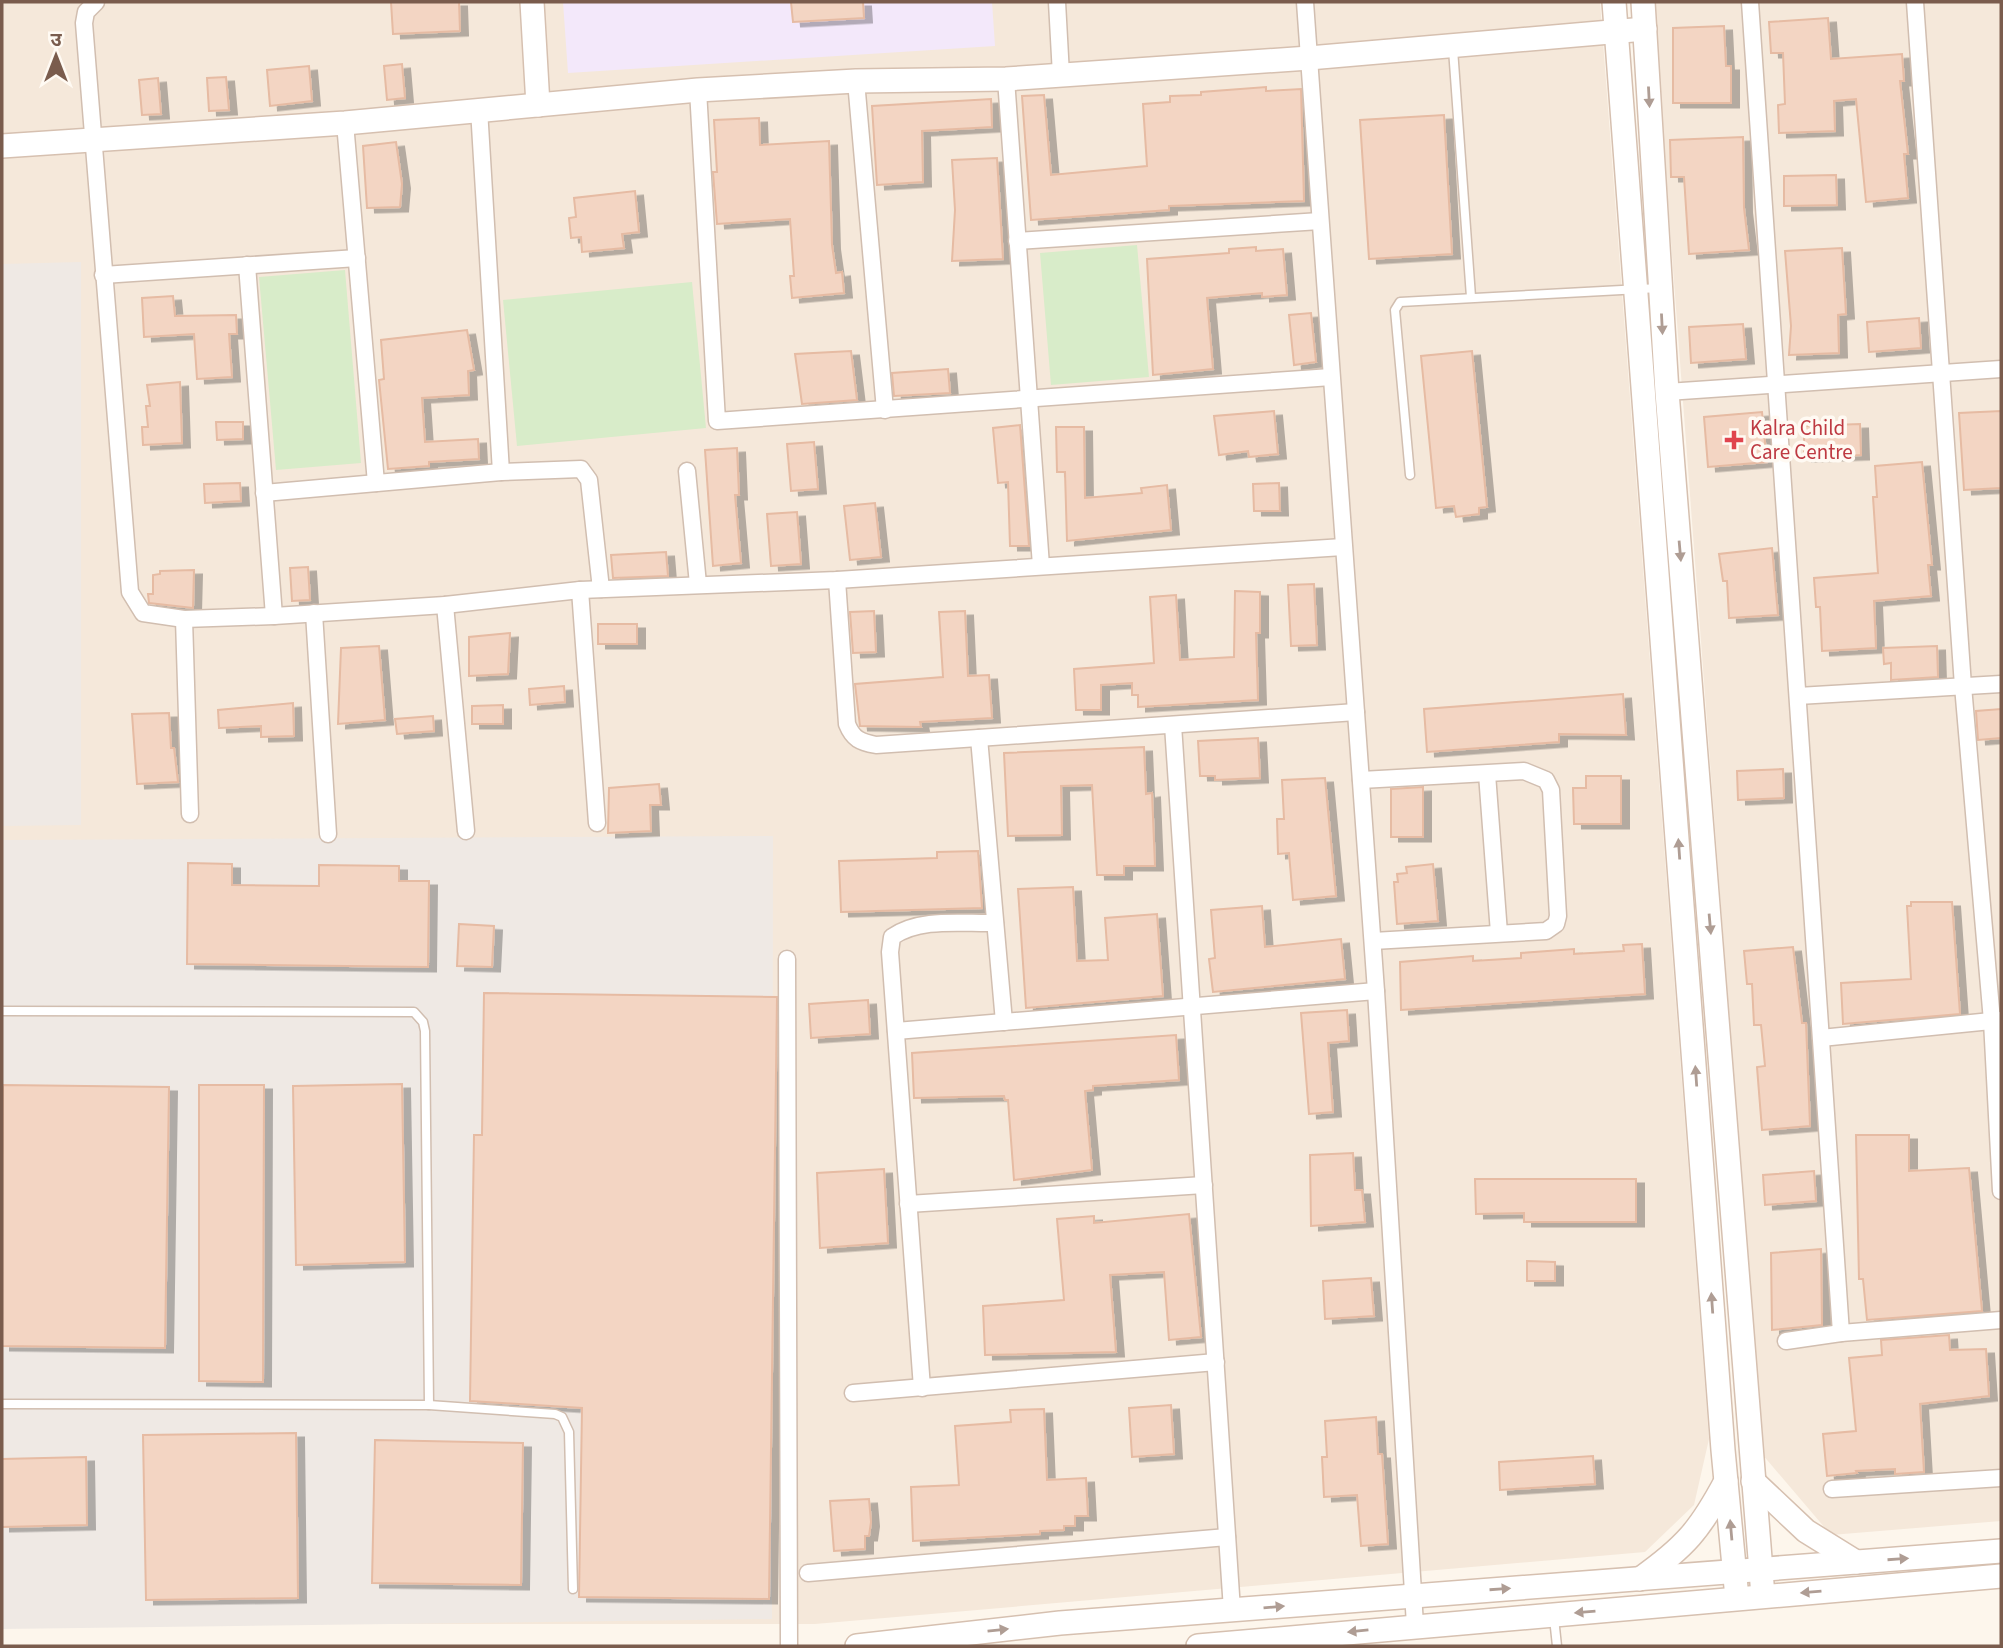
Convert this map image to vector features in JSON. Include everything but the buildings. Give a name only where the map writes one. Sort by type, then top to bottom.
[{"type":"street","points":[[96,2],[86,12],[84,23],[103,275],[130,592],[143,613],[184,619],[274,616],[445,605],[580,590],[837,580],[1343,547]]},
{"type":"street","points":[[531,2],[538,105]]},
{"type":"street","points":[[1057,2],[1061,75]]},
{"type":"street","points":[[1305,2],[1373,941],[1415,1625]]},
{"type":"street","points":[[1614,2],[1721,1431],[1737,1598]]},
{"type":"street","points":[[1643,2],[1667,391],[1763,1596]]},
{"type":"street","points":[[1750,2],[1841,1333]]},
{"type":"street","points":[[1915,2],[1963,686],[1997,1021],[2001,1191]]},
{"type":"street","points":[[2,146],[345,123],[698,90],[856,80],[1006,79],[1309,58],[1645,29]]},
{"type":"street","points":[[1006,79],[1041,566]]},
{"type":"street","points":[[856,80],[885,410]]},
{"type":"street","points":[[698,90],[717,421],[1331,377]]},
{"type":"street","points":[[479,109],[501,472]]},
{"type":"street","points":[[345,123],[376,483]]},
{"type":"street","points":[[1017,241],[1320,221]]},
{"type":"street","points":[[103,275],[356,258]]},
{"type":"street","points":[[247,265],[274,616]]},
{"type":"street","points":[[1667,391],[2001,369]]},
{"type":"street","points":[[264,493],[572,468],[585,474],[589,480],[601,589]]},
{"type":"street","points":[[687,471],[698,584]]},
{"type":"street","points":[[837,580],[847,724],[852,737],[876,745],[1356,712]]},
{"type":"street","points":[[580,590],[597,823]]},
{"type":"street","points":[[445,605],[466,831]]},
{"type":"street","points":[[314,613],[328,834]]},
{"type":"street","points":[[184,619],[190,814]]},
{"type":"street","points":[[1798,696],[2001,684]]},
{"type":"street","points":[[1174,726],[1232,1611]]},
{"type":"street","points":[[979,738],[1004,1022]]},
{"type":"street","points":[[1361,780],[1524,771],[1546,780],[1551,790],[1558,916],[1556,924],[1546,931],[1373,941]]},
{"type":"street","points":[[1487,774],[1499,933]]},
{"type":"street","points":[[922,1388],[890,952],[892,937],[904,929],[919,925],[996,923]]},
{"type":"street","points":[[787,959],[789,1646]]},
{"type":"street","points":[[896,1031],[1376,991]]},
{"type":"street","points":[[1821,1038],[1997,1021]]},
{"type":"street","points":[[908,1204],[1204,1185]]},
{"type":"street","points":[[1705,1204],[1731,1203]]},
{"type":"street","points":[[1786,1341],[1841,1333],[2001,1320]]},
{"type":"street","points":[[853,1393],[1216,1362]]},
{"type":"street","points":[[1721,1431],[1748,1430]]},
{"type":"street","points":[[1832,1489],[2001,1478]]},
{"type":"street","points":[[1640,1579],[1674,1555],[1695,1534],[1726,1481]]},
{"type":"street","points":[[1753,1481],[1806,1531],[1856,1562]]},
{"type":"street","points":[[808,1573],[1227,1537]]},
{"type":"street","points":[[857,1646],[1060,1623],[2001,1551]]},
{"type":"street","points":[[1198,1646],[2001,1576]]},
{"type":"lane","points":[[1452,45],[1471,297]]},
{"type":"lane","points":[[1410,475],[1396,306],[1406,301],[1660,288]]},
{"type":"lane","points":[[2,1011],[414,1012],[424,1021],[429,1405]]},
{"type":"lane","points":[[2,1404],[429,1405],[562,1417],[569,1432],[573,1590]]},
{"type":"lane","points":[[1553,1615],[1557,1646]]},
{"type":"shaded area","points":[[2,2],[1600,2],[1709,1439],[1694,1505],[1645,1552],[815,1624],[2,1624]]},
{"type":"shaded area","points":[[563,2],[992,2],[995,46],[568,73]]},
{"type":"shaded area","points":[[1653,2],[2001,2],[2001,1521],[1831,1535],[1762,1454]]},
{"type":"shaded area","points":[[81,262],[81,825],[2,826],[2,264]]},
{"type":"shaded area","points":[[773,836],[772,1619],[2,1629],[2,840]]},
{"type":"green space","points":[[1137,245],[1149,377],[1051,385],[1040,253]]},
{"type":"green space","points":[[345,270],[361,463],[276,470],[259,277]]},
{"type":"green space","points":[[692,282],[706,428],[517,446],[503,300]]},
{"type":"place","name":"Kalra Child Care Centre","points":[[1734,440]]}]
